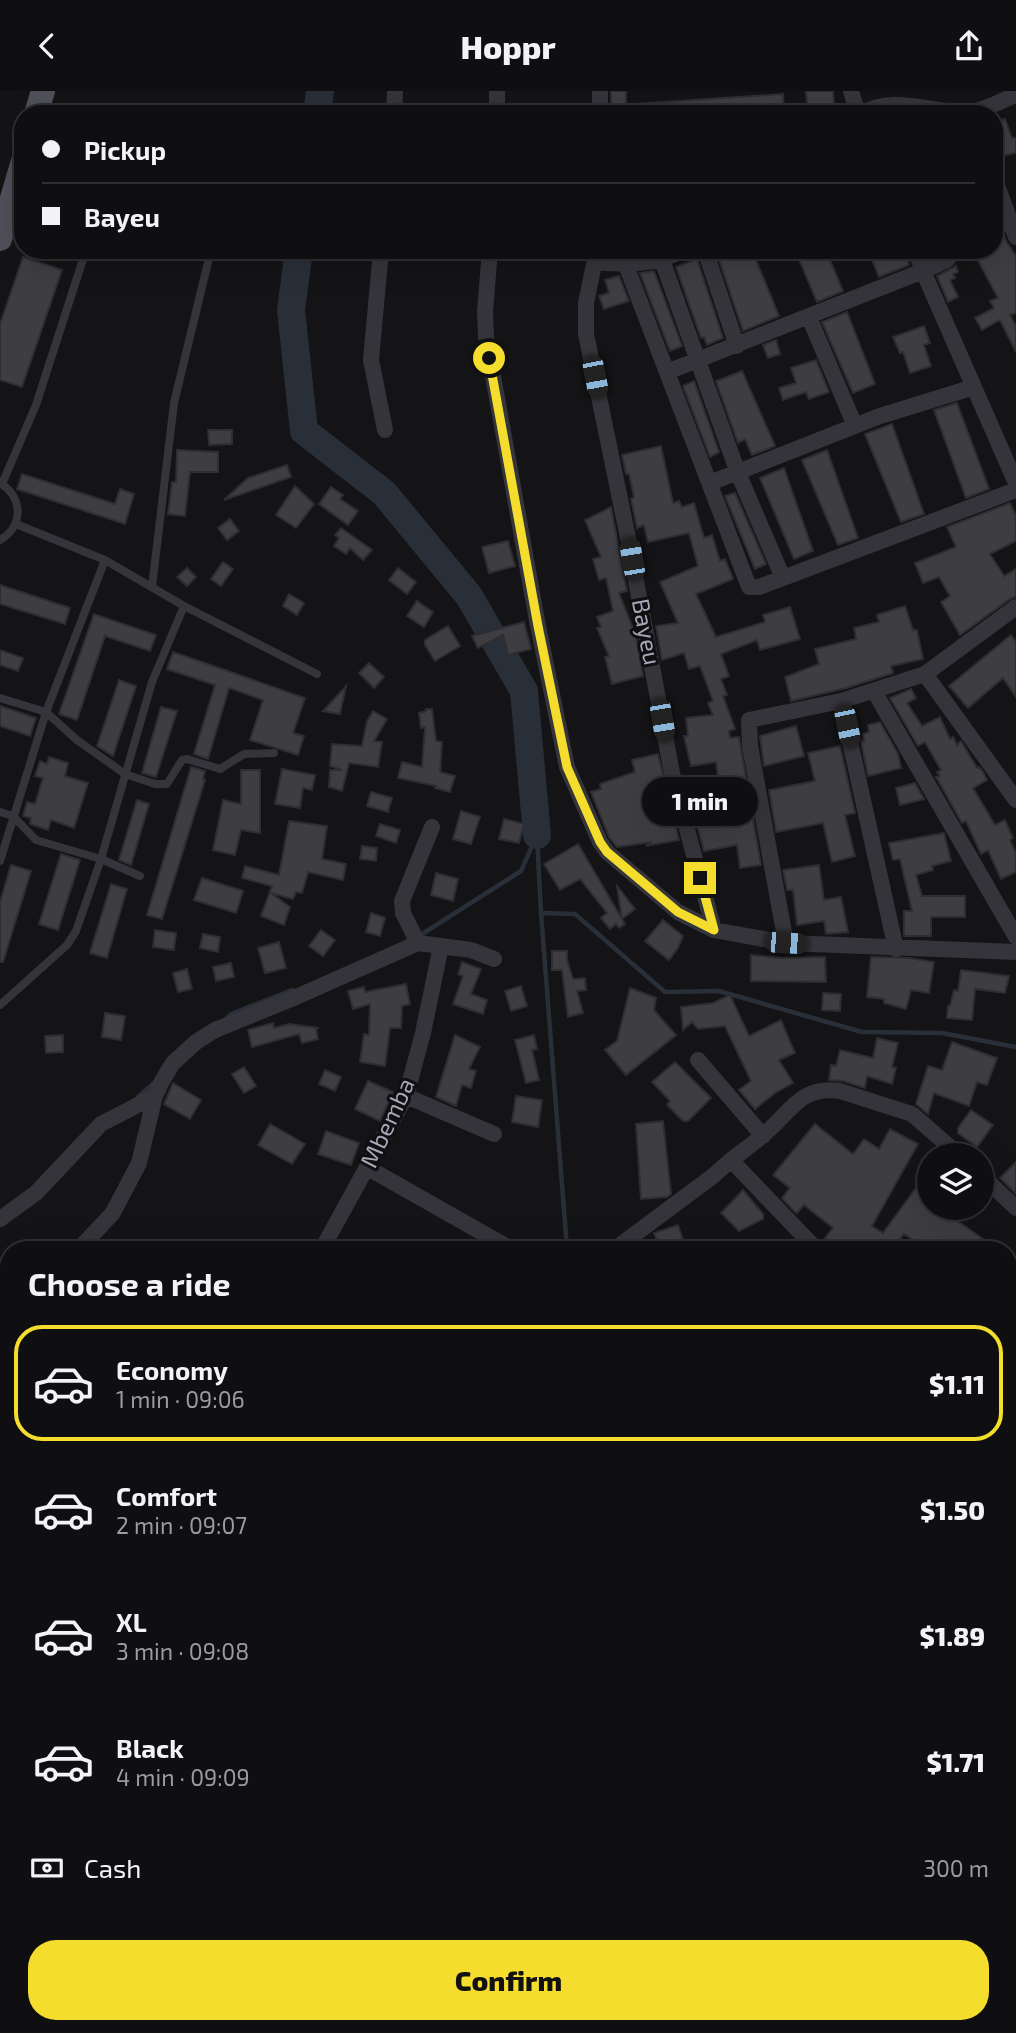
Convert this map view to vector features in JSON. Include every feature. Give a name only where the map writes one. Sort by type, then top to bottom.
[{"type":"main road","points":[[0,239],[14,192]]},
{"type":"street","points":[[990,97],[1016,95]]},
{"type":"street","points":[[1003,202],[1016,237]]},
{"type":"street","points":[[381,259],[371,360],[385,430]]},
{"type":"street","points":[[489,259],[485,311],[489,358],[538,626],[567,767],[607,852],[678,912],[714,930],[786,943],[1016,952]]},
{"type":"street","name":"Bayeu","points":[[595,259],[586,303],[586,334],[672,773],[714,930]]},
{"type":"street","points":[[606,259],[626,265],[662,260],[738,473],[783,578]]},
{"type":"street","points":[[708,259],[737,346]]},
{"type":"street","points":[[918,259],[1016,483]]},
{"type":"street","points":[[667,372],[948,259]]},
{"type":"street","points":[[626,265],[749,587],[759,587],[1016,490]]},
{"type":"street","points":[[809,317],[855,426]]},
{"type":"street","points":[[710,483],[880,416],[974,387]]},
{"type":"street","points":[[786,943],[750,746],[748,723],[751,718],[841,701],[925,674],[1016,607]]},
{"type":"street","points":[[925,674],[1014,793]]},
{"type":"street","points":[[874,691],[1016,937]]},
{"type":"street","points":[[841,701],[896,949]]},
{"type":"street","points":[[418,943],[403,913],[402,901],[432,827]]},
{"type":"street","points":[[87,1241],[112,1214],[139,1163],[155,1096],[173,1063],[196,1042],[215,1030],[418,943],[471,950],[494,959]]},
{"type":"street","name":"Mbemba","points":[[327,1241],[407,1096],[441,946]]},
{"type":"street","points":[[698,1060],[763,1136]]},
{"type":"street","points":[[626,1241],[763,1136],[797,1101],[809,1094],[828,1089],[912,1114],[946,1143]]},
{"type":"street","points":[[0,1219],[36,1193],[101,1124],[155,1096]]},
{"type":"street","points":[[407,1096],[494,1134]]},
{"type":"street","points":[[731,1160],[808,1241]]},
{"type":"street","points":[[368,1168],[497,1241]]},
{"type":"street","points":[[994,1187],[1016,1208]]},
{"type":"lane","points":[[0,540],[11,532],[16,524],[18,506],[10,489],[1,483],[36,405],[83,259]]},
{"type":"lane","points":[[152,587],[174,403],[209,259]]},
{"type":"lane","points":[[16,524],[105,560],[184,606],[317,674]]},
{"type":"lane","points":[[0,861],[46,712],[105,560]]},
{"type":"lane","points":[[2,1000],[67,945],[76,931],[101,859],[152,682],[184,606]]},
{"type":"lane","points":[[0,698],[46,712],[77,740],[125,774],[161,785],[167,784],[182,759],[220,769],[244,754],[274,753]]},
{"type":"lane","points":[[0,812],[13,816],[36,840],[101,859],[140,876]]},
{"type":"building","points":[[611,91],[626,91],[626,105],[611,105]]},
{"type":"building","points":[[806,91],[833,91],[834,105],[807,105]]},
{"type":"building","points":[[783,94],[784,105],[635,105]]},
{"type":"building","points":[[1003,120],[1012,138],[1016,138],[1016,153],[1003,156]]},
{"type":"building","points":[[1003,232],[1016,256],[1016,313],[1010,315],[1016,326],[1016,352],[1000,320],[982,330],[975,318],[994,308],[990,301],[998,298],[977,259],[1003,259]]},
{"type":"building","points":[[22,259],[62,270],[22,387],[0,380],[0,324]]},
{"type":"building","points":[[697,259],[723,338],[707,345],[704,337],[701,338],[676,267]]},
{"type":"building","points":[[719,259],[756,259],[779,316],[743,331]]},
{"type":"building","points":[[799,259],[830,259],[843,291],[817,302]]},
{"type":"building","points":[[872,259],[907,259],[909,265],[879,277]]},
{"type":"building","points":[[956,266],[958,272],[953,274],[955,278],[950,280],[958,297],[948,302],[937,276]]},
{"type":"building","points":[[654,271],[682,346],[670,351],[640,273]]},
{"type":"building","points":[[619,276],[629,301],[604,309],[599,296],[609,293],[605,280]]},
{"type":"building","points":[[847,312],[875,384],[853,393],[822,322]]},
{"type":"building","points":[[924,326],[930,343],[924,345],[931,366],[910,373],[903,352],[900,353],[893,337]]},
{"type":"building","points":[[776,340],[780,354],[768,358],[763,345]]},
{"type":"building","points":[[816,360],[829,392],[809,399],[806,392],[783,400],[779,388],[796,383],[791,368]]},
{"type":"building","points":[[742,371],[775,446],[752,455],[745,439],[738,443],[716,381]]},
{"type":"building","points":[[694,381],[719,452],[710,457],[683,386]]},
{"type":"building","points":[[957,403],[989,489],[966,498],[934,410]]},
{"type":"building","points":[[892,424],[924,514],[901,522],[865,434]]},
{"type":"building","points":[[208,430],[232,430],[232,444],[209,445]]},
{"type":"building","points":[[661,446],[673,503],[679,501],[682,507],[694,503],[704,538],[712,535],[720,561],[725,559],[733,579],[696,594],[716,637],[765,622],[763,615],[790,607],[800,639],[760,650],[757,640],[721,654],[729,676],[721,679],[727,695],[723,696],[735,729],[729,731],[730,738],[739,737],[761,865],[740,868],[737,845],[704,851],[694,814],[723,810],[716,762],[691,766],[684,736],[688,736],[686,718],[713,715],[708,703],[713,701],[700,666],[689,669],[684,653],[662,660],[656,626],[678,623],[660,582],[698,566],[689,533],[648,542],[644,525],[637,528],[631,499],[634,497],[622,455]]},
{"type":"building","points":[[177,450],[218,452],[218,472],[190,472],[185,516],[168,514],[172,482],[176,482]]},
{"type":"building","points":[[827,450],[858,538],[838,545],[802,460]]},
{"type":"building","points":[[287,465],[291,477],[224,500],[248,478]]},
{"type":"building","points":[[784,468],[813,551],[794,559],[760,478]]},
{"type":"building","points":[[22,474],[115,504],[120,489],[134,494],[125,524],[17,489]]},
{"type":"building","points":[[295,486],[314,504],[296,528],[276,515]]},
{"type":"building","points":[[331,487],[343,495],[340,499],[358,511],[348,525],[319,504]]},
{"type":"building","points":[[735,493],[766,564],[755,569],[725,496]]},
{"type":"building","points":[[1010,503],[1016,516],[1016,541],[990,554],[1004,576],[1016,569],[1016,597],[960,635],[941,602],[950,596],[939,577],[923,583],[915,563],[956,547],[947,527]]},
{"type":"building","points":[[611,507],[627,591],[619,593],[636,636],[643,676],[612,684],[605,657],[609,656],[597,628],[601,627],[597,617],[613,611],[606,578],[599,580],[593,559],[601,557],[585,520]]},
{"type":"building","points":[[230,519],[239,531],[227,540],[218,528]]},
{"type":"building","points":[[341,528],[372,550],[363,560],[350,548],[346,554],[334,546],[339,538],[335,535]]},
{"type":"building","points":[[508,541],[515,566],[489,573],[482,547]]},
{"type":"building","points":[[223,562],[233,569],[221,586],[211,579]]},
{"type":"building","points":[[187,568],[196,577],[187,586],[177,577]]},
{"type":"building","points":[[398,568],[416,582],[407,594],[389,580]]},
{"type":"building","points":[[0,585],[70,608],[65,624],[0,604]]},
{"type":"building","points":[[289,594],[304,603],[297,615],[283,606]]},
{"type":"building","points":[[417,601],[433,612],[424,627],[407,616]]},
{"type":"building","points":[[905,606],[913,630],[917,630],[923,659],[891,666],[893,673],[846,688],[791,701],[785,677],[819,664],[815,649],[856,639],[854,628],[879,622],[877,615]]},
{"type":"building","points":[[94,614],[156,635],[150,651],[105,636],[77,720],[59,714]]},
{"type":"building","points":[[524,622],[531,649],[508,655],[503,635],[478,648],[472,636]]},
{"type":"building","points":[[448,626],[460,646],[435,661],[425,645],[425,640]]},
{"type":"building","points":[[1011,635],[1016,642],[1016,697],[1003,678],[968,708],[949,686]]},
{"type":"building","points":[[0,650],[23,658],[18,671],[0,665]]},
{"type":"building","points":[[173,652],[305,698],[293,733],[304,736],[298,755],[250,740],[263,700],[229,688],[208,759],[194,754],[215,685],[167,669]]},
{"type":"building","points":[[369,663],[384,677],[374,688],[359,673]]},
{"type":"building","points":[[119,680],[136,686],[113,756],[97,746]]},
{"type":"building","points":[[346,686],[340,714],[323,711]]},
{"type":"building","points":[[911,689],[916,698],[907,703],[922,726],[940,717],[950,739],[953,737],[957,745],[961,741],[977,768],[983,772],[987,780],[973,788],[995,825],[1005,820],[1013,838],[1010,840],[1016,853],[1016,872],[1001,879],[988,850],[981,854],[966,821],[962,823],[936,777],[940,776],[937,772],[941,770],[925,742],[918,746],[890,698]]},
{"type":"building","points":[[0,706],[36,718],[30,736],[0,726]]},
{"type":"building","points":[[161,707],[177,711],[156,777],[142,773]]},
{"type":"building","points":[[432,709],[436,741],[442,742],[440,772],[455,776],[450,792],[435,788],[436,786],[398,778],[402,762],[422,767],[425,727],[421,728],[419,713]]},
{"type":"building","points":[[373,711],[387,719],[374,741],[382,742],[378,767],[349,763],[342,791],[329,787],[330,770],[342,770],[330,766],[332,744],[362,746],[367,721]]},
{"type":"building","points":[[880,722],[898,754],[901,768],[868,776],[861,741],[864,741],[863,734],[869,732],[868,725]]},
{"type":"building","points":[[796,726],[804,756],[764,766],[760,736]]},
{"type":"building","points":[[840,746],[855,813],[845,815],[855,856],[832,862],[823,823],[776,832],[769,790],[815,781],[808,753]]},
{"type":"building","points":[[658,754],[679,840],[646,846],[652,842],[617,847],[609,837],[591,792],[601,789],[600,784],[635,772],[632,760]]},
{"type":"building","points":[[49,757],[68,763],[65,776],[88,783],[74,828],[51,820],[48,830],[30,824],[31,818],[23,816],[27,802],[35,804],[43,778],[35,776],[40,761],[47,764]]},
{"type":"building","points":[[191,767],[205,771],[205,780],[162,919],[147,915]]},
{"type":"building","points":[[282,769],[315,775],[312,790],[303,788],[300,808],[275,804]]},
{"type":"building","points":[[241,770],[260,770],[260,833],[241,830],[235,855],[213,850],[223,800],[241,804]]},
{"type":"building","points":[[915,783],[924,799],[900,805],[896,788]]},
{"type":"building","points":[[371,792],[392,798],[388,812],[367,806]]},
{"type":"building","points":[[137,800],[149,804],[131,865],[119,860]]},
{"type":"building","points":[[461,811],[480,817],[471,844],[453,839]]},
{"type":"building","points":[[504,819],[524,824],[519,843],[499,839]]},
{"type":"building","points":[[289,821],[327,826],[322,859],[346,864],[343,880],[308,872],[302,893],[296,892],[293,899],[271,893],[290,907],[284,925],[261,916],[272,886],[242,878],[245,866],[279,875]]},
{"type":"building","points":[[380,824],[400,830],[396,843],[376,836]]},
{"type":"building","points":[[944,833],[951,861],[932,866],[933,870],[916,875],[922,896],[965,896],[965,917],[931,917],[931,936],[904,936],[904,911],[912,911],[900,859],[893,860],[889,843]]},
{"type":"building","points":[[578,844],[625,924],[619,928],[616,924],[610,929],[601,918],[607,913],[580,879],[560,890],[544,864]]},
{"type":"building","points":[[362,846],[377,848],[376,861],[360,859]]},
{"type":"building","points":[[61,854],[80,860],[58,930],[39,924]]},
{"type":"building","points":[[11,865],[31,871],[3,962],[0,962],[0,902]]},
{"type":"building","points":[[819,865],[824,900],[841,897],[848,932],[826,934],[824,921],[797,925],[793,890],[787,890],[783,870]]},
{"type":"building","points":[[436,873],[458,879],[453,901],[431,895]]},
{"type":"building","points":[[202,878],[243,891],[236,913],[194,900]]},
{"type":"building","points":[[111,884],[127,889],[107,958],[90,953]]},
{"type":"building","points":[[617,886],[635,909],[622,919]]},
{"type":"building","points":[[371,913],[385,918],[380,936],[366,932]]},
{"type":"building","points":[[663,920],[683,936],[669,960],[645,941]]},
{"type":"building","points":[[155,930],[176,933],[174,950],[153,947]]},
{"type":"building","points":[[321,930],[335,940],[323,956],[309,946]]},
{"type":"building","points":[[203,934],[220,937],[218,952],[200,948]]},
{"type":"building","points":[[279,942],[286,968],[265,973],[258,948]]},
{"type":"building","points":[[552,951],[567,951],[573,979],[585,978],[586,990],[577,991],[583,1013],[568,1017],[562,970],[552,970]]},
{"type":"building","points":[[751,955],[782,958],[825,957],[826,982],[751,981]]},
{"type":"building","points":[[871,957],[934,962],[929,993],[911,990],[906,1009],[884,1003],[884,999],[867,997]]},
{"type":"building","points":[[462,962],[481,969],[471,994],[487,1000],[483,1014],[453,1004],[463,976],[458,974]]},
{"type":"building","points":[[231,963],[234,977],[216,981],[213,967]]},
{"type":"building","points":[[187,969],[192,989],[178,992],[173,973]]},
{"type":"building","points":[[961,970],[1009,976],[1005,993],[975,989],[972,1020],[947,1018],[954,990],[958,991]]},
{"type":"building","points":[[406,984],[410,1004],[402,1006],[401,1028],[390,1028],[385,1066],[360,1062],[364,1034],[369,1035],[370,1004],[353,1009],[348,991],[364,987],[365,992]]},
{"type":"building","points":[[521,986],[527,1006],[511,1011],[505,991]]},
{"type":"building","points":[[630,988],[656,998],[654,1010],[676,1035],[626,1075],[605,1050],[617,1041]]},
{"type":"building","points":[[823,993],[841,994],[840,1011],[822,1010]]},
{"type":"building","points":[[730,995],[749,1036],[781,1020],[795,1053],[779,1060],[793,1083],[755,1109],[739,1090],[751,1081],[725,1026],[698,1029],[692,1022],[683,1030],[681,1007],[713,1003]]},
{"type":"building","points":[[105,1013],[125,1016],[121,1040],[102,1037]]},
{"type":"building","points":[[273,1023],[274,1028],[289,1024],[319,1028],[316,1029],[318,1039],[302,1043],[299,1034],[252,1047],[248,1030]]},
{"type":"building","points":[[63,1035],[63,1052],[46,1053],[45,1036]]},
{"type":"building","points":[[455,1035],[480,1047],[469,1069],[476,1071],[471,1088],[462,1085],[456,1106],[436,1097]]},
{"type":"building","points":[[534,1035],[537,1049],[532,1050],[539,1080],[526,1083],[515,1040]]},
{"type":"building","points":[[877,1038],[898,1043],[892,1067],[896,1068],[892,1084],[867,1076],[865,1088],[829,1080],[831,1065],[836,1066],[840,1050],[873,1058]]},
{"type":"building","points":[[952,1042],[997,1058],[987,1085],[977,1082],[969,1106],[934,1093],[928,1114],[916,1104],[928,1066],[942,1070]]},
{"type":"building","points":[[675,1062],[711,1098],[688,1121],[683,1121],[667,1105],[670,1101],[652,1082]]},
{"type":"building","points":[[244,1067],[256,1086],[244,1093],[232,1074]]},
{"type":"building","points":[[325,1070],[341,1077],[335,1091],[319,1084]]},
{"type":"building","points":[[368,1081],[393,1092],[380,1121],[355,1109]]},
{"type":"building","points":[[173,1083],[201,1100],[190,1119],[164,1104]]},
{"type":"building","points":[[516,1096],[542,1100],[538,1127],[512,1122]]},
{"type":"building","points":[[971,1110],[993,1125],[980,1143],[972,1143],[958,1133],[958,1128]]},
{"type":"building","points":[[663,1121],[671,1194],[667,1197],[641,1199],[636,1124]]},
{"type":"building","points":[[270,1124],[305,1144],[292,1164],[258,1145]]},
{"type":"building","points":[[815,1124],[853,1154],[864,1139],[879,1149],[890,1129],[917,1146],[872,1226],[883,1233],[917,1186],[917,1220],[956,1220],[986,1241],[915,1241],[904,1234],[898,1241],[829,1241],[825,1238],[833,1228],[804,1205],[795,1212],[782,1198],[790,1188],[773,1175]]},
{"type":"building","points":[[326,1131],[359,1143],[351,1165],[318,1154]]},
{"type":"building","points":[[1016,1162],[1016,1194],[1000,1178]]},
{"type":"building","points":[[743,1190],[763,1214],[763,1219],[739,1231],[721,1213]]},
{"type":"building","points":[[678,1225],[683,1241],[657,1241],[654,1233]]},
{"type":"waterway","points":[[318,105],[320,91]]},
{"type":"waterway","points":[[298,259],[291,310],[304,431],[384,493],[469,596],[524,691],[537,835]]},
{"type":"waterway","points":[[419,936],[521,871],[537,835]]},
{"type":"waterway","points":[[537,836],[566,1241]]},
{"type":"waterway","points":[[541,913],[575,914],[665,992],[719,991],[862,1032],[942,1033],[1016,1047]]},
{"type":"waterway","points":[[227,1018],[292,990]]},
{"type":"waterway","points":[[138,1097],[155,1082]]},
{"type":"route","points":[[489,358],[567,767],[607,852],[678,912],[714,930],[700,878]]}]
